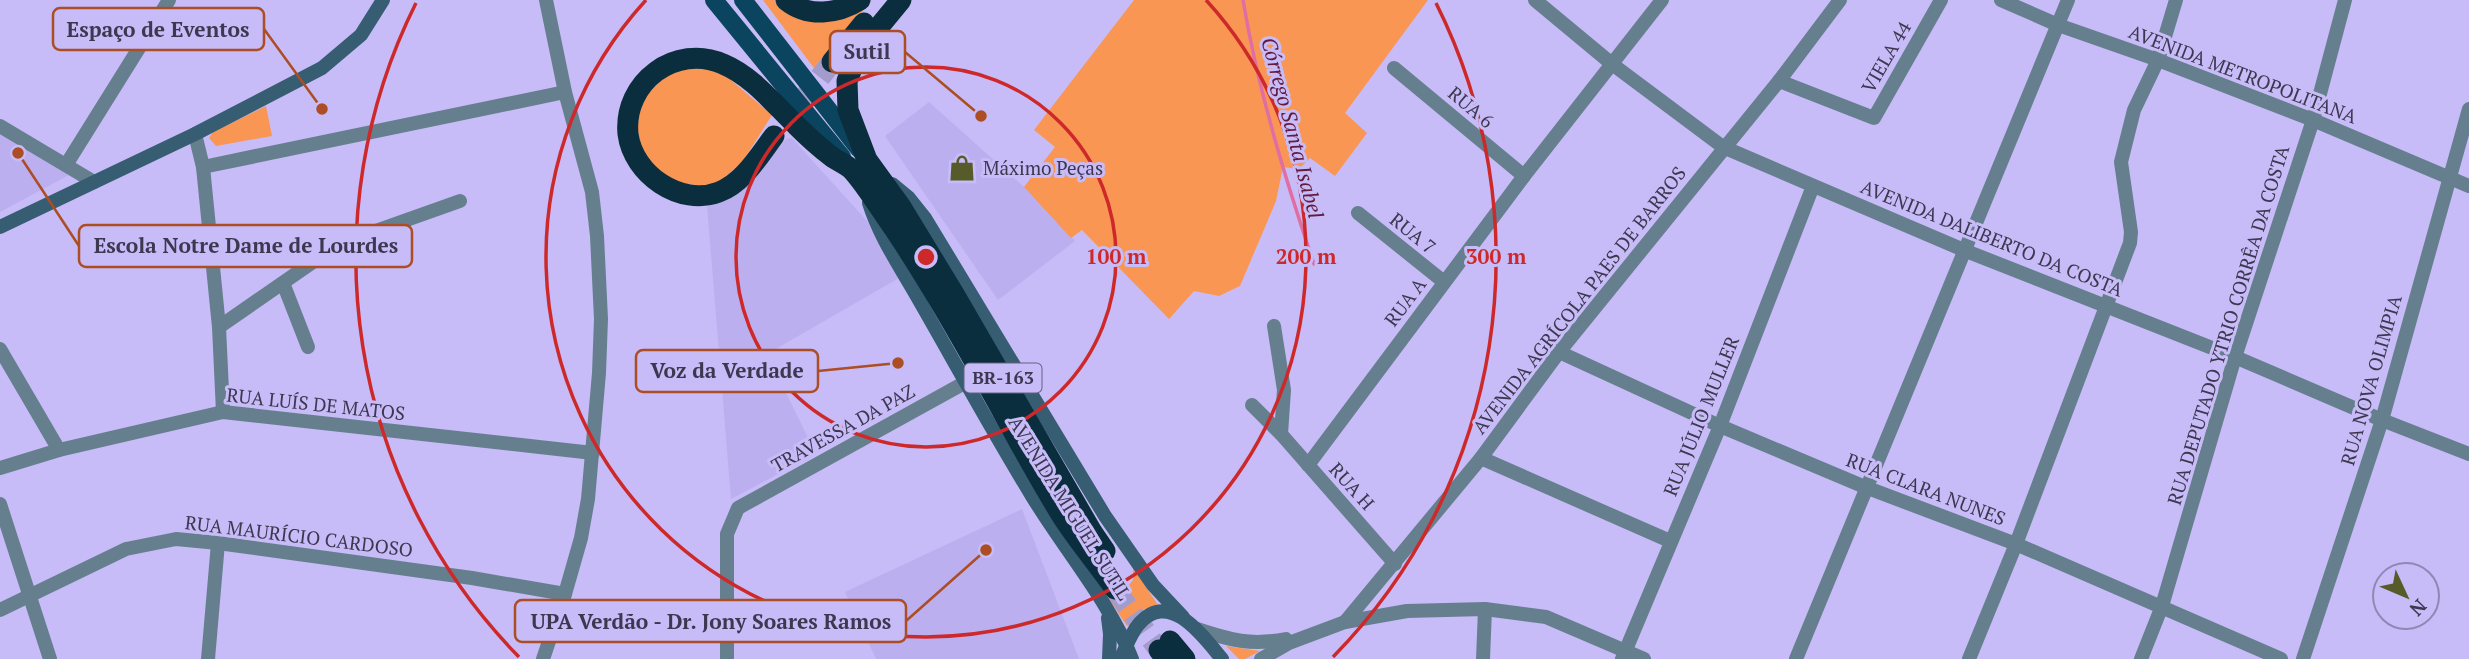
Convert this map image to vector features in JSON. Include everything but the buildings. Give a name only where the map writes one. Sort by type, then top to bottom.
[{"type":"highway","points":[[786,0],[799,8],[820,12],[846,8],[860,0]]},
{"type":"highway","points":[[832,62],[883,0]]},
{"type":"highway","points":[[866,173],[848,110],[847,81],[864,45],[901,0]]},
{"type":"highway","points":[[774,136],[743,175],[730,186],[718,192],[697,194],[667,188],[654,180],[635,156],[628,136],[628,124],[636,96],[646,80],[661,67],[683,58],[709,58],[739,73],[827,153],[866,173]]},
{"type":"highway","name":"BR-163","points":[[866,173],[1063,517],[1120,585]]},
{"type":"highway","points":[[1165,650],[1185,659]]},
{"type":"main road","name":"AVENIDA MIGUEL SUTIL","points":[[714,0],[866,173]]},
{"type":"main road","name":"AVENIDA MIGUEL SUTIL","points":[[743,0],[866,173]]},
{"type":"street","points":[[66,165],[169,0]]},
{"type":"street","points":[[0,227],[195,134],[323,68],[361,35],[383,0]]},
{"type":"street","points":[[543,659],[565,594],[583,525],[593,453],[601,319],[592,192],[565,92],[546,0]]},
{"type":"street","name":"AVENIDA DALIBERTO DA COSTA","points":[[1535,0],[1612,64],[1723,146],[1966,251],[2235,357],[2469,454]]},
{"type":"street","name":"RUA A","points":[[1308,465],[1524,176],[1662,0]]},
{"type":"street","name":"AVENIDA AGRÍCOLA PAES DE BARROS","points":[[1345,622],[1480,458],[1559,352],[1723,146],[1779,81],[1840,0]]},
{"type":"street","name":"VIELA 44","points":[[1779,81],[1874,118],[1941,0]]},
{"type":"street","name":"AVENIDA METROPOLITANA","points":[[2001,0],[2058,25],[2158,60],[2313,120],[2469,186]]},
{"type":"street","points":[[1796,659],[2068,0]]},
{"type":"street","points":[[1969,659],[2016,544],[2130,243],[2122,162],[2127,134],[2134,110],[2158,60],[2176,0]]},
{"type":"street","name":"RUA DEPUTADO YTRIO CORRÊA DA COSTA","points":[[2141,659],[2162,606],[2235,357],[2313,120],[2346,0]]},
{"type":"street","name":"RUA 6","points":[[1394,68],[1524,176]]},
{"type":"street","points":[[203,167],[565,92]]},
{"type":"street","name":"RUA NOVA OLIMPIA","points":[[2303,659],[2382,420],[2469,109]]},
{"type":"street","points":[[0,126],[94,182]]},
{"type":"street","points":[[195,134],[203,167],[219,327],[223,412]]},
{"type":"street","name":"AVENIDA MIGUEL SUTIL","points":[[866,173],[871,210],[884,236],[1032,496],[1130,652]]},
{"type":"street","name":"AVENIDA MIGUEL SUTIL","points":[[866,173],[909,198],[925,218],[1105,516],[1153,585],[1182,617],[1197,629]]},
{"type":"street","name":"RUA JÚLIO MULLER","points":[[1623,655],[1720,426],[1813,186]]},
{"type":"street","points":[[219,327],[323,255],[353,239],[460,201]]},
{"type":"street","name":"RUA 7","points":[[1358,213],[1444,282]]},
{"type":"street","points":[[283,282],[308,347]]},
{"type":"street","points":[[1274,326],[1284,390],[1281,434]]},
{"type":"street","points":[[0,349],[59,450]]},
{"type":"street","name":"RUA CLARA NUNES","points":[[1559,352],[1720,426],[1865,487],[2016,544],[2281,659]]},
{"type":"street","name":"TRAVESSA DA PAZ","points":[[727,659],[727,534],[738,508],[966,382]]},
{"type":"street","name":"RUA H","points":[[1252,405],[1281,434],[1395,564]]},
{"type":"street","name":"RUA LUÍS DE MATOS","points":[[0,468],[59,450],[223,412],[593,453]]},
{"type":"street","points":[[1480,458],[1670,541]]},
{"type":"street","points":[[0,503],[50,659]]},
{"type":"street","name":"RUA MAURÍCIO CARDOSO","points":[[0,610],[126,549],[176,540],[218,542],[565,594]]},
{"type":"street","points":[[208,659],[218,542]]},
{"type":"street","points":[[1106,610],[1110,634],[1109,659]]},
{"type":"street","points":[[1483,659],[1485,610]]},
{"type":"street","points":[[1261,659],[1289,643],[1345,622],[1407,611],[1485,610],[1546,617],[1623,655],[1644,659]]},
{"type":"street","points":[[1120,659],[1130,652],[1136,627],[1148,616],[1165,612],[1182,617]]},
{"type":"street","points":[[1197,629],[1234,641],[1264,643],[1311,634]]},
{"type":"street","points":[[1197,629],[1222,659]]},
{"type":"shaded area","points":[[763,0],[774,0],[786,9],[868,5],[814,68]]},
{"type":"shaded area","points":[[1134,0],[1428,0],[1345,113],[1367,133],[1335,176],[1310,158],[1299,169],[1283,167],[1276,201],[1240,286],[1219,296],[1194,291],[1169,319],[1082,230],[1071,238],[1024,187],[1055,147],[1034,130]]},
{"type":"shaded area","points":[[697,65],[725,75],[772,115],[743,161],[721,181],[709,186],[672,183],[649,163],[640,145],[637,125],[648,93],[669,72]]},
{"type":"shaded area","points":[[929,102],[1024,187],[1075,241],[998,300],[885,136]]},
{"type":"shaded area","points":[[266,106],[272,136],[216,146],[209,138],[213,132]]},
{"type":"shaded area","points":[[0,132],[71,174],[0,212]]},
{"type":"shaded area","points":[[792,138],[867,221],[899,278],[767,354],[816,454],[731,499],[707,205],[763,166],[786,139]]},
{"type":"shaded area","points":[[1022,509],[1079,659],[876,659],[845,592]]},
{"type":"shaded area","points":[[1133,568],[1158,605],[1142,610],[1127,626],[1102,589],[1125,590],[1133,580]]},
{"type":"shaded area","points":[[1226,646],[1260,651],[1245,659],[1239,659]]},
{"type":"waterway","name":"Córrego Santa Isabel","points":[[1243,0],[1273,134],[1314,264]]},
{"type":"tunnel","points":[[801,102],[832,62]]},
{"type":"tunnel","points":[[1115,589],[1159,650]]},
{"type":"place","name":"Espaço de Eventos","points":[[322,109]]},
{"type":"place","name":"Sutil","points":[[981,116]]},
{"type":"place","name":"Escola Notre Dame de Lourdes","points":[[18,153]]},
{"type":"place","name":"Máximo Peças","points":[[962,168]]},
{"type":"place","name":"Voz da Verdade","points":[[898,363]]},
{"type":"place","name":"UPA Verdão - Dr. Jony Soares Ramos","points":[[986,550]]}]
